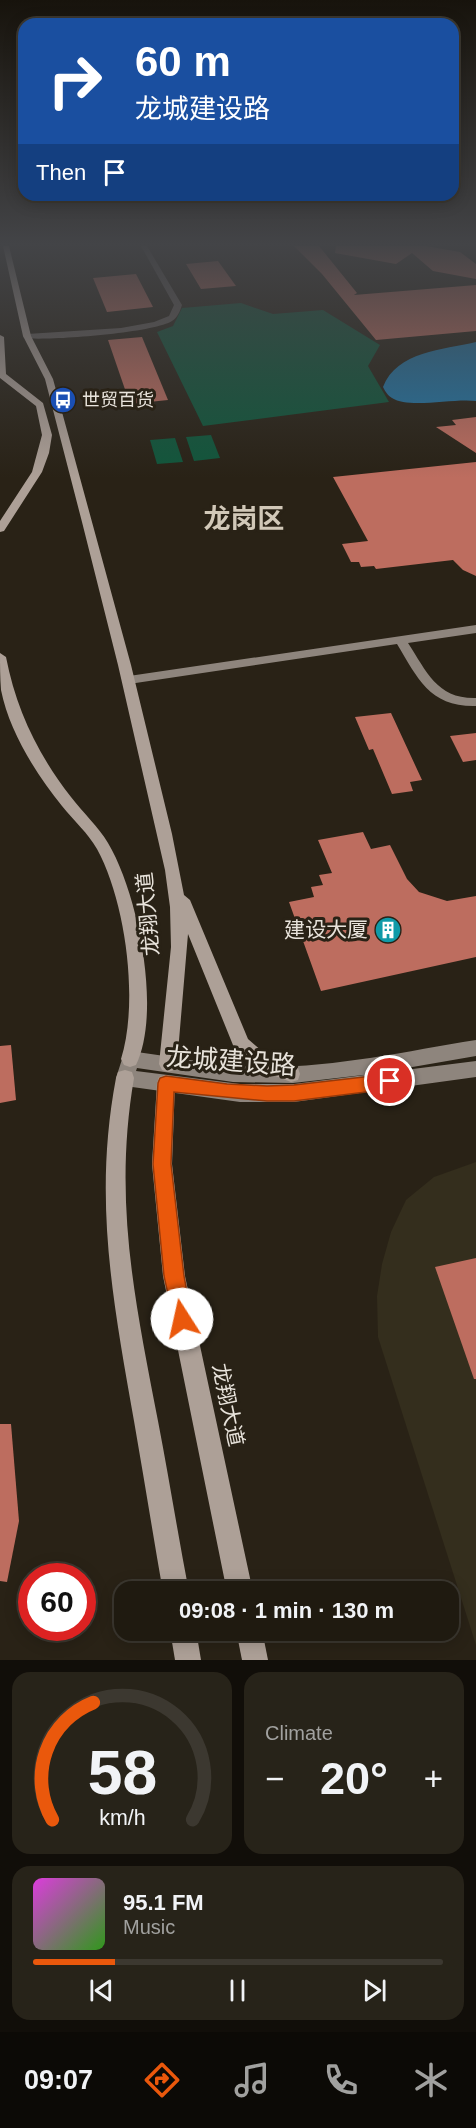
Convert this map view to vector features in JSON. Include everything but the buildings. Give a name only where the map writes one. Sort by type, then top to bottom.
[{"type":"main road","name":"龙翔大道","points":[[24,323],[27,336],[49,379],[129,680],[175,882],[179,925],[179,963],[170,1024],[162,1164],[174,1276],[238,1581]]},
{"type":"main road","points":[[0,336],[1,372],[40,405],[47,435],[44,453],[36,472],[0,529]]},
{"type":"main road","name":"龙翔大道","points":[[0,657],[3,689],[28,742],[63,798],[102,844],[114,865],[139,993],[139,1022],[115,1133],[117,1226],[133,1355],[174,1581]]},
{"type":"main road","points":[[175,882],[240,1044],[263,1064],[291,1074]]},
{"type":"main road","points":[[185,1641],[188,1660]]},
{"type":"main road","points":[[251,1641],[255,1660]]},
{"type":"street","points":[[27,336],[131,328],[159,323]]},
{"type":"street","points":[[129,680],[476,629]]},
{"type":"street","points":[[400,640],[438,695],[455,702],[476,702]]},
{"type":"street","name":"龙城建设路","points":[[167,1074],[291,1074],[342,1069],[476,1048]]},
{"type":"street","name":"龙城建设路","points":[[128,1069],[167,1074],[240,1093],[294,1093],[476,1069]]},
{"type":"shaded area","points":[[476,1162],[476,1645],[459,1592],[459,1581],[456,1581],[378,1337],[377,1296],[382,1264],[391,1232],[406,1200],[434,1177]]},
{"type":"green space","points":[[174,323],[345,323],[380,345],[368,366],[389,402],[203,426],[157,332]]},
{"type":"green space","points":[[211,435],[220,458],[194,461],[186,437]]},
{"type":"green space","points":[[175,438],[183,462],[157,464],[150,440]]},
{"type":"water","points":[[476,342],[476,401],[409,403],[392,398],[383,387],[390,375],[410,359],[436,350]]},
{"type":"place","name":"世贸百货","points":[[63,400]]},
{"type":"place","name":"建设大厦","points":[[388,930]]},
{"type":"district","name":"龙岗区","points":[[244,519]]},
{"type":"route","points":[[182,1319],[166,1217],[162,1164],[166,1083],[240,1093],[267,1094],[347,1088],[390,1081]]}]
